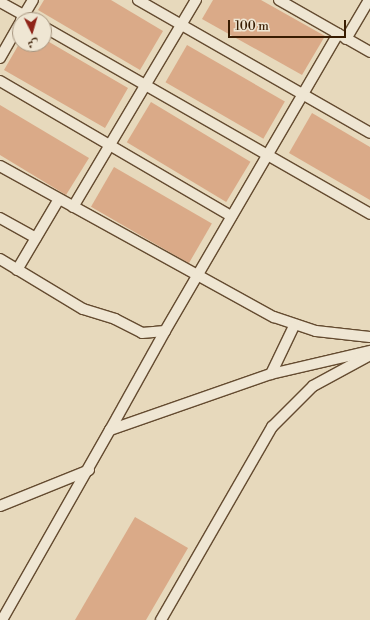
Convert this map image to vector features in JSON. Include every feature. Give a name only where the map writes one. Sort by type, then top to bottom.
[{"type":"street","points":[[28,12],[33,0]]},
{"type":"street","points":[[138,0],[370,133]]},
{"type":"street","points":[[73,207],[196,0]]},
{"type":"street","points":[[279,0],[370,52]]},
{"type":"street","points":[[0,2],[13,12]]},
{"type":"street","points":[[2,620],[89,470],[165,331],[176,317],[196,276],[230,216],[302,94],[342,36],[368,7]]},
{"type":"street","points":[[52,32],[370,214]]},
{"type":"street","points":[[0,58],[12,39]]},
{"type":"street","points":[[0,81],[230,216]]},
{"type":"street","points":[[0,166],[196,276],[294,326],[341,336],[370,337]]},
{"type":"street","points":[[17,270],[59,198]]},
{"type":"street","points":[[0,218],[36,238]]},
{"type":"street","points":[[0,259],[83,309],[116,319],[142,333],[165,331]]},
{"type":"street","points":[[271,374],[294,326]]},
{"type":"street","points":[[110,430],[271,374],[370,352]]},
{"type":"street","points":[[161,620],[272,426],[313,386],[370,355]]},
{"type":"street","points":[[0,506],[89,470]]},
{"type":"building","points":[[44,0],[111,0],[163,31],[140,70],[52,18],[52,12],[41,12],[38,10]]},
{"type":"building","points":[[213,0],[261,0],[325,36],[302,75],[202,19]]},
{"type":"building","points":[[52,44],[128,88],[105,128],[4,70],[14,52],[52,52]]},
{"type":"building","points":[[187,45],[285,101],[263,139],[166,82]]},
{"type":"building","points":[[151,102],[250,162],[226,202],[127,142]]},
{"type":"building","points":[[0,105],[89,158],[66,195],[0,155]]},
{"type":"building","points":[[312,113],[370,147],[370,200],[289,153]]},
{"type":"building","points":[[114,167],[212,224],[189,263],[91,207]]},
{"type":"building","points":[[135,517],[188,548],[146,620],[75,620]]}]
